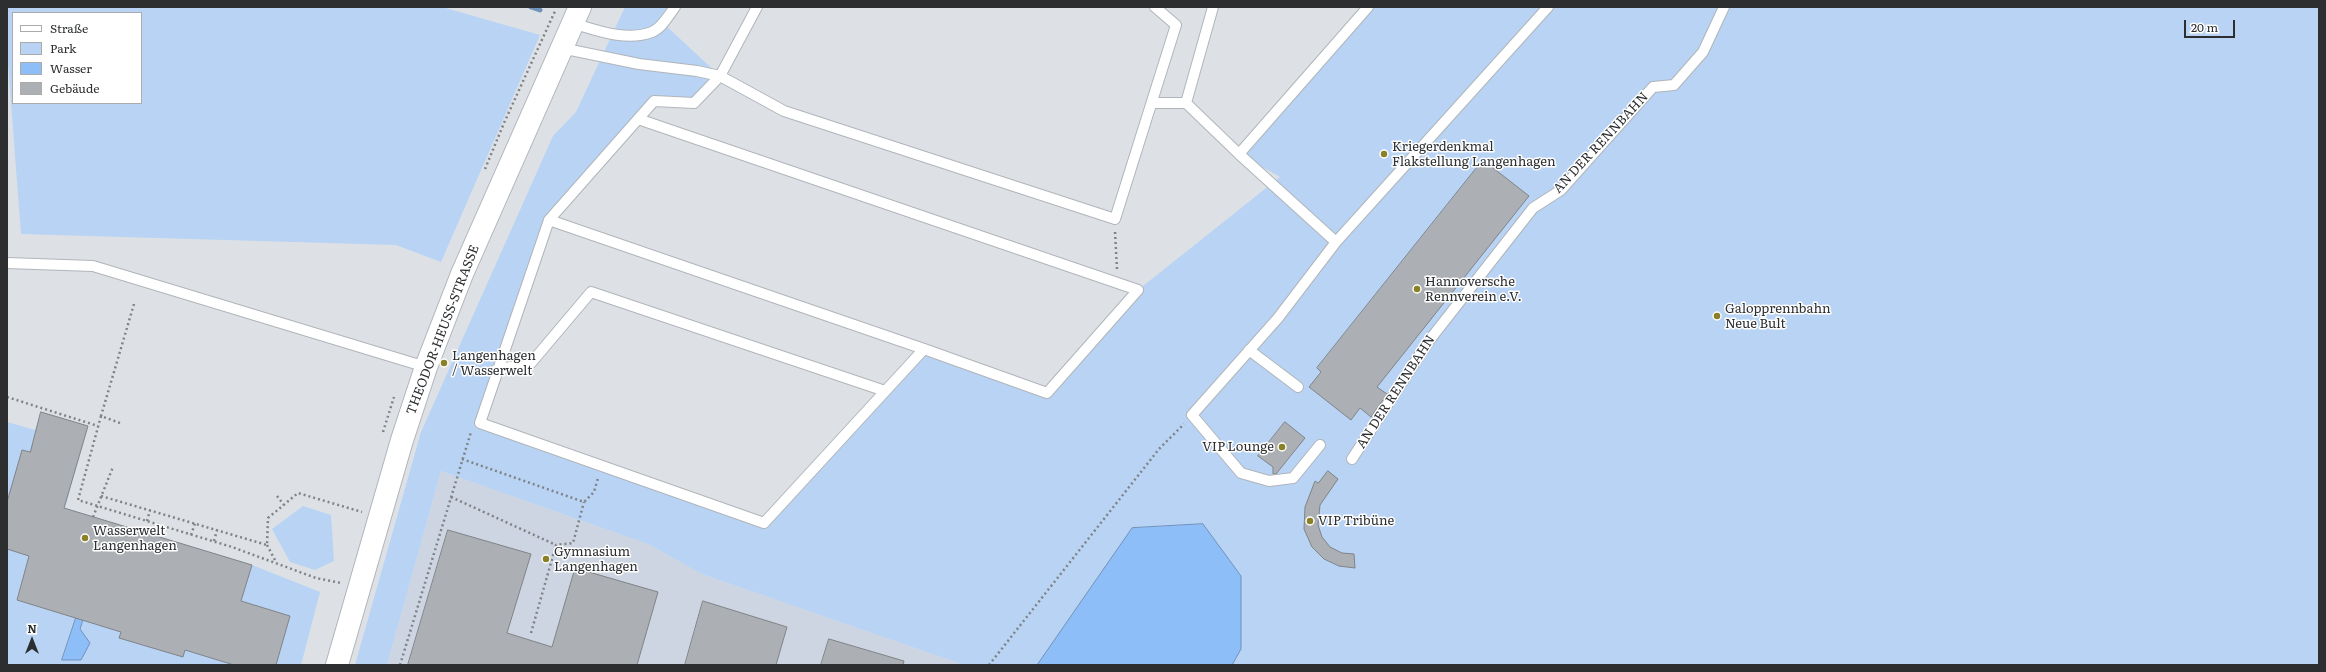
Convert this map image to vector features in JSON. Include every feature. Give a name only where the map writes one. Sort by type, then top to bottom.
[{"type":"street","name":"THEODOR-HEUSS-STRASSE","points":[[337,665],[402,440],[426,366],[462,274],[576,15]]},
{"type":"lane","points":[[576,15],[606,33],[640,35],[652,32],[663,23],[675,7]]},
{"type":"lane","points":[[757,7],[720,76],[694,103],[654,101],[550,220],[496,370],[480,423],[764,523],[924,349]]},
{"type":"lane","points":[[561,48],[639,64],[697,71],[720,76],[784,111],[1115,219],[1176,25],[1156,7]]},
{"type":"lane","points":[[1186,102],[1213,7]]},
{"type":"lane","points":[[1240,154],[1368,7]]},
{"type":"lane","points":[[1320,445],[1293,478],[1269,481],[1241,473],[1192,415],[1278,318],[1336,242],[1548,7]]},
{"type":"lane","name":"AN DER RENNBAHN","points":[[1352,460],[1428,342],[1533,208],[1561,190],[1653,87],[1674,85],[1703,52],[1723,8]]},
{"type":"lane","points":[[1152,103],[1186,102],[1336,242]]},
{"type":"lane","points":[[550,220],[1047,393],[1138,290],[638,119]]},
{"type":"lane","points":[[7,264],[93,266],[426,366]]},
{"type":"lane","points":[[496,370],[531,363],[591,292],[885,391]]},
{"type":"lane","points":[[1250,350],[1298,387]]},
{"type":"path","points":[[1115,219],[1117,282]]},
{"type":"path","points":[[134,304],[78,500],[214,541],[316,578],[341,583]]},
{"type":"path","points":[[7,397],[98,426]]},
{"type":"path","points":[[989,665],[1159,449],[1192,415]]},
{"type":"path","points":[[101,416],[120,423]]},
{"type":"path","points":[[400,665],[470,434],[480,423]]},
{"type":"path","points":[[462,460],[584,502]]},
{"type":"path","points":[[451,497],[556,545],[573,543],[584,502],[594,492],[602,466]]},
{"type":"path","points":[[93,517],[113,467]]},
{"type":"path","points":[[276,563],[267,545],[268,518],[298,493],[362,512]]},
{"type":"path","points":[[101,496],[267,545]]},
{"type":"path","points":[[277,496],[284,505]]},
{"type":"path","points":[[147,521],[150,510]]},
{"type":"path","points":[[191,535],[195,523]]},
{"type":"path","points":[[214,541],[217,530]]},
{"type":"path","points":[[531,633],[556,545]]},
{"type":"shaded area","name":"Gymnasium Langenhagen","points":[[441,471],[648,544],[702,574],[964,665],[387,665]]},
{"type":"green space","points":[[7,7],[442,7],[540,35],[441,262],[396,245],[21,234],[7,50]]},
{"type":"green space","name":"Galopprennbahn Neue Bult","points":[[625,7],[675,7],[663,23],[720,76],[694,103],[654,101],[550,220],[480,423],[764,523],[924,349],[1047,393],[1138,290],[1280,177],[1239,154],[1368,7],[2319,7],[2319,665],[964,665],[702,574],[648,544],[441,471],[387,665],[355,665],[421,432],[553,136],[576,112]]},
{"type":"green space","name":"Wasserwelt Langenhagen","points":[[41,412],[88,426],[65,508],[252,565],[320,592],[301,665],[7,665],[7,422],[35,430]]},
{"type":"green space","points":[[303,506],[331,515],[334,561],[315,570],[290,562],[272,529]]},
{"type":"water","points":[[1203,524],[1241,576],[1241,649],[1232,665],[1037,665],[1132,528]]},
{"type":"water","points":[[76,618],[83,620],[80,629],[90,643],[81,660],[62,660]]},
{"type":"building","name":"Hannoversche Rennverein e.V.","points":[[1483,160],[1529,196],[1377,387],[1387,394],[1371,417],[1360,408],[1351,420],[1309,387],[1321,372],[1317,368]]},
{"type":"building","name":"Wasserwelt Langenhagen","points":[[41,412],[88,426],[64,508],[252,565],[241,601],[290,616],[276,665],[234,665],[185,650],[183,657],[119,638],[121,632],[17,600],[29,556],[7,549],[7,502],[22,450],[30,452]]},
{"type":"building","name":"VIP Lounge","points":[[1285,422],[1305,438],[1276,474],[1273,474],[1273,467],[1258,456]]},
{"type":"building","name":"VIP Tribüne","points":[[1328,471],[1338,479],[1320,505],[1318,525],[1322,537],[1330,547],[1342,553],[1354,554],[1355,568],[1339,566],[1324,559],[1312,547],[1304,529],[1305,507],[1315,481],[1318,483]]},
{"type":"building","points":[[448,530],[531,554],[507,633],[552,647],[575,568],[658,592],[637,665],[408,665]]},
{"type":"building","points":[[703,601],[787,627],[776,665],[685,665]]},
{"type":"building","points":[[829,639],[904,661],[903,665],[821,665]]},
{"type":"waterway","points":[[531,7],[540,10]]},
{"type":"place","name":"Kriegerdenkmal Flakstellung Langenhagen","points":[[1384,154]]},
{"type":"place","name":"Hannoversche Rennverein e.V.","points":[[1417,289]]},
{"type":"place","name":"Galopprennbahn Neue Bult","points":[[1717,316]]},
{"type":"place","name":"Langenhagen / Wasserwelt","points":[[444,363]]},
{"type":"place","name":"VIP Lounge","points":[[1282,447]]},
{"type":"place","name":"VIP Tribüne","points":[[1310,521]]},
{"type":"place","name":"Wasserwelt Langenhagen","points":[[85,538]]},
{"type":"place","name":"Gymnasium Langenhagen","points":[[546,559]]}]
